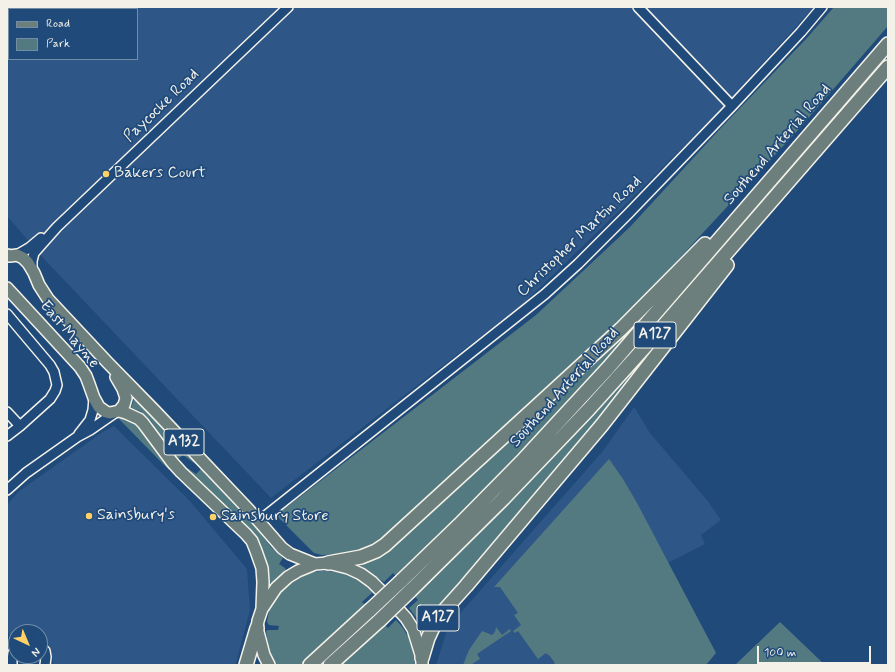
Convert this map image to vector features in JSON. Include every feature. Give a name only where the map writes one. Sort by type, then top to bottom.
[{"type":"highway","name":"Southend Arterial Road","points":[[310,665],[401,581],[500,483],[580,398],[634,338],[888,44]]},
{"type":"highway","name":"Southend Arterial Road","points":[[330,665],[380,620],[508,494],[588,409],[644,348],[888,67]]},
{"type":"highway","name":"A127","points":[[422,662],[428,638],[440,615],[619,404],[837,125]]},
{"type":"highway","name":"A127","points":[[321,564],[352,559],[369,554],[385,545],[620,329],[670,280],[791,155]]},
{"type":"highway","points":[[246,665],[258,628]]},
{"type":"main road","name":"East Mayne","points":[[10,256],[22,258],[28,263],[48,299],[285,550],[298,558],[321,564]]},
{"type":"main road","name":"East Mayne","points":[[8,288],[80,367],[97,404],[106,412],[118,412],[134,416],[144,423],[164,452],[181,472],[239,526],[252,541],[262,568],[262,609]]},
{"type":"main road","name":"East Mayne","points":[[108,363],[125,394],[126,401],[118,412]]},
{"type":"main road","name":"A132","points":[[269,665],[264,655],[258,628],[258,621],[262,609],[280,582],[293,573],[321,564],[341,566],[354,570],[366,577],[381,591],[403,614],[410,624],[418,641],[422,662]]},
{"type":"street","name":"Paycocke Road","points":[[32,268],[34,254],[57,227],[288,7]]},
{"type":"street","points":[[638,7],[732,106]]},
{"type":"street","name":"Christopher Martin Road","points":[[259,521],[545,294],[578,264],[732,106],[801,32],[822,7]]},
{"type":"street","name":"Paycocke Road","points":[[10,256],[29,248],[57,227]]},
{"type":"street","points":[[7,314],[50,365],[57,380],[55,391],[50,398],[7,436]]},
{"type":"street","points":[[77,437],[90,420],[94,398]]},
{"type":"street","points":[[7,412],[20,426]]},
{"type":"street","points":[[7,490],[26,473],[77,437],[118,412]]},
{"type":"shaded area","points":[[7,7],[814,7],[710,120],[523,304],[271,498],[45,260],[7,216]]},
{"type":"shaded area","points":[[634,407],[650,433],[707,500],[721,520],[701,535],[705,544],[668,563],[716,653],[706,665],[436,665],[448,627],[603,451]]},
{"type":"shaded area","points":[[114,426],[189,500],[247,569],[250,610],[236,663],[234,665],[52,665],[53,663],[50,647],[48,644],[48,624],[8,624],[8,632],[7,631],[7,505],[18,492],[104,431]]},
{"type":"green space","points":[[834,7],[888,7],[888,26],[798,130],[640,301],[392,530],[378,542],[363,550],[346,554],[322,555],[314,553],[275,514],[288,506],[536,315],[630,227],[719,130],[806,39]]},
{"type":"green space","points":[[689,302],[624,391],[508,530],[440,605],[429,621],[418,620],[409,608],[418,600],[413,594]]},
{"type":"green space","points":[[643,314],[645,316],[633,333],[630,332],[610,359],[548,427],[398,578],[393,573],[384,582],[356,564]]},
{"type":"green space","points":[[134,399],[195,462],[194,463],[183,455],[177,460],[164,444],[151,421],[140,411],[131,408]]},
{"type":"green space","points":[[119,419],[132,421],[138,424],[171,468],[169,470]]},
{"type":"green space","points":[[609,459],[637,503],[716,653],[706,665],[552,665],[555,663],[549,655],[546,653],[538,659],[518,631],[515,633],[513,631],[521,625],[514,615],[518,613],[500,587],[494,587]]},
{"type":"green space","points":[[184,466],[196,474],[201,469],[254,525],[271,547],[283,558],[279,564],[286,570],[272,583],[267,582],[264,560],[183,468]]},
{"type":"green space","points":[[321,571],[346,574],[361,580],[373,592],[362,602],[367,607],[304,665],[276,665],[270,653],[266,631],[278,630],[279,626],[269,625],[267,622],[272,604],[280,593],[293,581],[311,572]]},
{"type":"green space","points":[[396,620],[407,635],[409,635],[414,651],[415,665],[336,665],[383,623],[388,628]]},
{"type":"green space","points":[[780,622],[825,665],[735,665]]},
{"type":"green space","points":[[496,627],[502,635],[510,629],[511,631],[477,654],[480,659],[472,665],[463,665],[469,650],[482,631],[492,635],[495,632]]},
{"type":"place","name":"Bakers Court","points":[[106,174]]},
{"type":"place","name":"Sainsbury's","points":[[89,516]]},
{"type":"place","name":"Sainsbury Store","points":[[213,517]]}]
